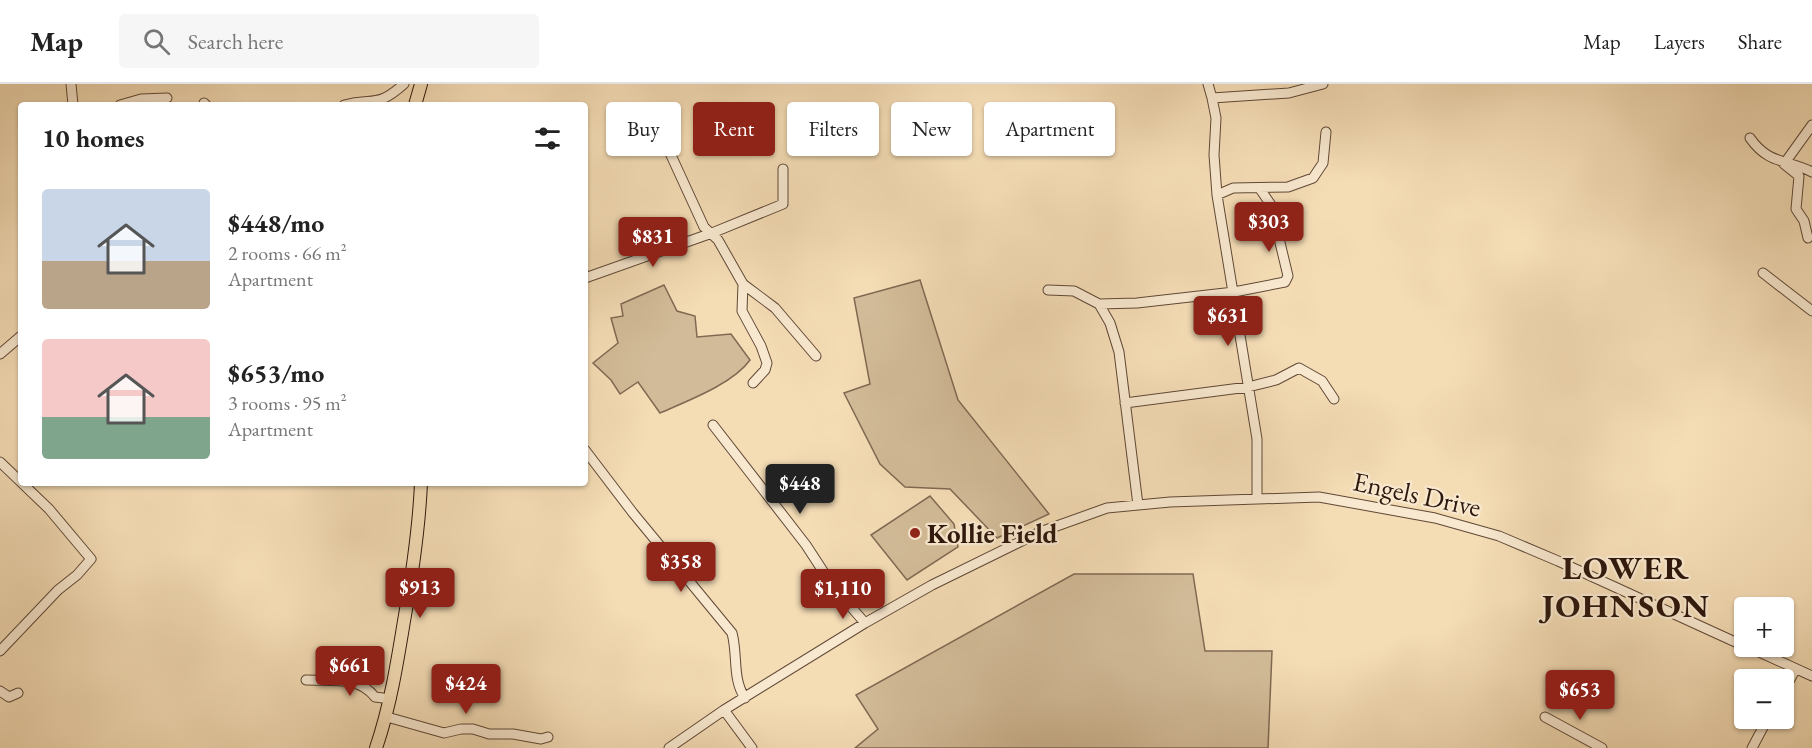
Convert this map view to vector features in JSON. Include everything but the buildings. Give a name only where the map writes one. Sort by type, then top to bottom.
[{"type":"main road","points":[[416,102],[421,84]]},
{"type":"main road","points":[[376,748],[391,699],[413,566],[421,486]]},
{"type":"street","points":[[71,84],[74,102]]},
{"type":"street","points":[[371,102],[380,101],[391,95],[404,84]]},
{"type":"street","points":[[1208,84],[1216,118],[1214,155],[1217,195],[1234,292],[1238,335],[1257,439],[1259,464],[1257,499]]},
{"type":"street","points":[[1212,98],[1289,93],[1323,84]]},
{"type":"street","points":[[130,102],[141,99],[167,98]]},
{"type":"street","points":[[1784,164],[1812,125]]},
{"type":"street","points":[[1217,195],[1233,188],[1288,188],[1312,178],[1323,163],[1326,132]]},
{"type":"street","points":[[1750,138],[1759,150],[1784,164],[1799,176],[1796,209],[1804,221],[1808,238]]},
{"type":"street","points":[[671,156],[694,210],[743,284],[775,308],[816,356]]},
{"type":"street","points":[[1784,164],[1812,172]]},
{"type":"street","points":[[588,277],[711,233],[783,204],[783,169]]},
{"type":"street","points":[[1048,290],[1074,291],[1100,304],[1137,303],[1234,292],[1285,282],[1288,276],[1271,205],[1260,189]]},
{"type":"street","points":[[1762,273],[1812,311]]},
{"type":"street","points":[[743,284],[742,311],[761,346],[767,363],[765,370],[753,383]]},
{"type":"street","points":[[1100,304],[1110,323],[1119,352],[1138,505]]},
{"type":"street","points":[[0,354],[18,339]]},
{"type":"street","points":[[1125,403],[1248,387],[1276,380],[1299,368],[1322,381],[1334,399]]},
{"type":"street","points":[[669,748],[724,710],[865,622],[832,585],[806,545],[713,425]]},
{"type":"street","points":[[588,454],[633,513],[732,633],[738,688],[745,698]]},
{"type":"street","points":[[0,462],[18,479]]},
{"type":"street","points":[[2,645],[91,559],[25,486]]},
{"type":"street","points":[[30,491],[36,486]]},
{"type":"street","name":"Engels Drive","points":[[865,622],[932,585],[1040,532],[1107,508],[1285,497],[1329,499],[1435,518],[1476,529],[1558,561],[1734,641]]},
{"type":"street","name":"Engels Drive","points":[[1768,657],[1812,676]]},
{"type":"street","points":[[306,680],[337,679],[359,683],[366,686],[375,697],[391,699]]},
{"type":"street","points":[[0,691],[9,697],[18,693]]},
{"type":"street","points":[[724,710],[752,748]]},
{"type":"street","points":[[387,717],[444,733],[472,729],[489,735],[513,734],[541,739],[548,737]]},
{"type":"street","points":[[1545,717],[1602,748]]},
{"type":"street","points":[[1752,748],[1762,729]]},
{"type":"shaded area","points":[[920,280],[958,400],[1049,514],[997,538],[950,489],[905,487],[880,464],[844,393],[870,384],[854,298]]},
{"type":"shaded area","points":[[664,285],[677,311],[695,316],[697,337],[731,334],[750,360],[733,377],[660,413],[638,382],[620,394],[611,380],[593,363],[618,343],[611,318],[623,316],[621,304]]},
{"type":"shaded area","points":[[930,496],[954,524],[958,547],[907,580],[871,535]]},
{"type":"shaded area","points":[[1074,574],[1193,574],[1205,651],[1272,651],[1268,748],[855,748],[878,729],[856,695]]},
{"type":"place","name":"Kollie Field","points":[[915,533]]},
{"type":"district","name":"LOWER JOHNSON","points":[[1626,586]]}]
